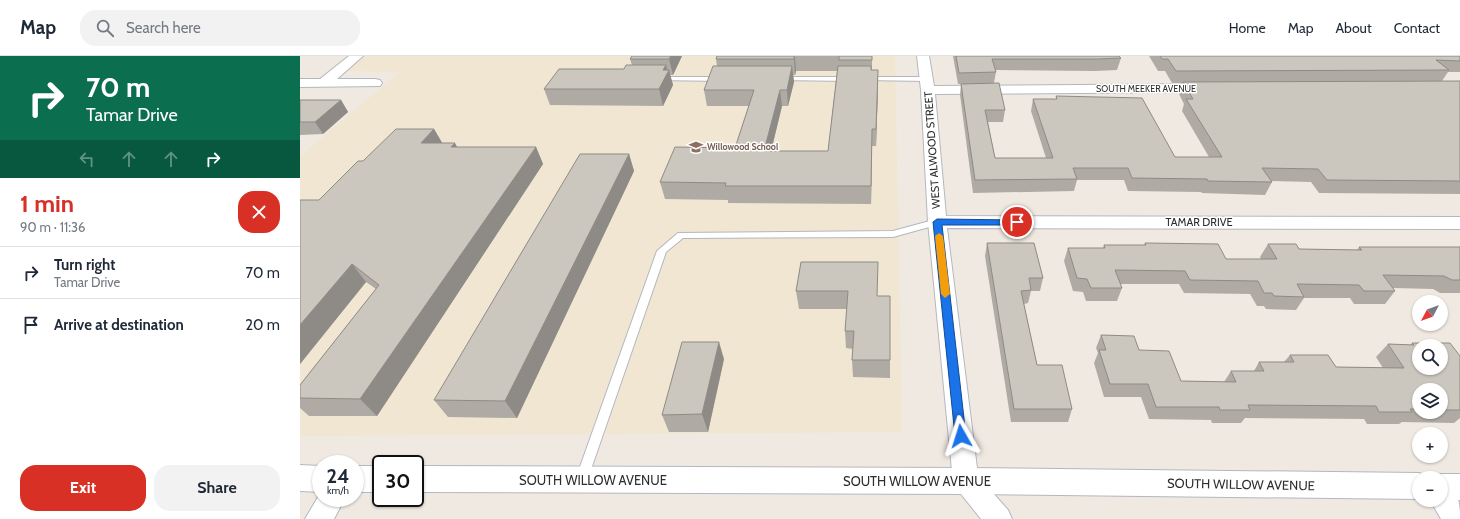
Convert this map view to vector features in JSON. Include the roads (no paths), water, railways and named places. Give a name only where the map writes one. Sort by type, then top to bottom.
[{"type":"street","points":[[323,83],[357,56]]},
{"type":"street","name":"WEST ALWOOD STREET","points":[[922,56],[927,84],[937,222],[966,481]]},
{"type":"street","points":[[300,83],[375,83]]},
{"type":"street","name":"SOUTH MEEKER AVENUE","points":[[927,84],[1222,88]]},
{"type":"street","name":"TAMAR DRIVE","points":[[937,222],[1460,223]]},
{"type":"street","points":[[300,478],[312,479]]},
{"type":"street","name":"SOUTH WILLOW AVENUE","points":[[424,479],[966,481],[1412,486]]},
{"type":"street","points":[[966,481],[998,519]]},
{"type":"street","points":[[1448,487],[1460,486]]},
{"type":"street","points":[[1448,506],[1456,519]]},
{"type":"street","points":[[319,519],[326,507]]},
{"type":"lane","points":[[648,79],[726,79]]},
{"type":"lane","points":[[774,79],[927,84]]},
{"type":"lane","points":[[582,480],[662,251],[681,235],[893,234],[937,222]]},
{"type":"place","name":"Willowood School","points":[[696,147]]}]
